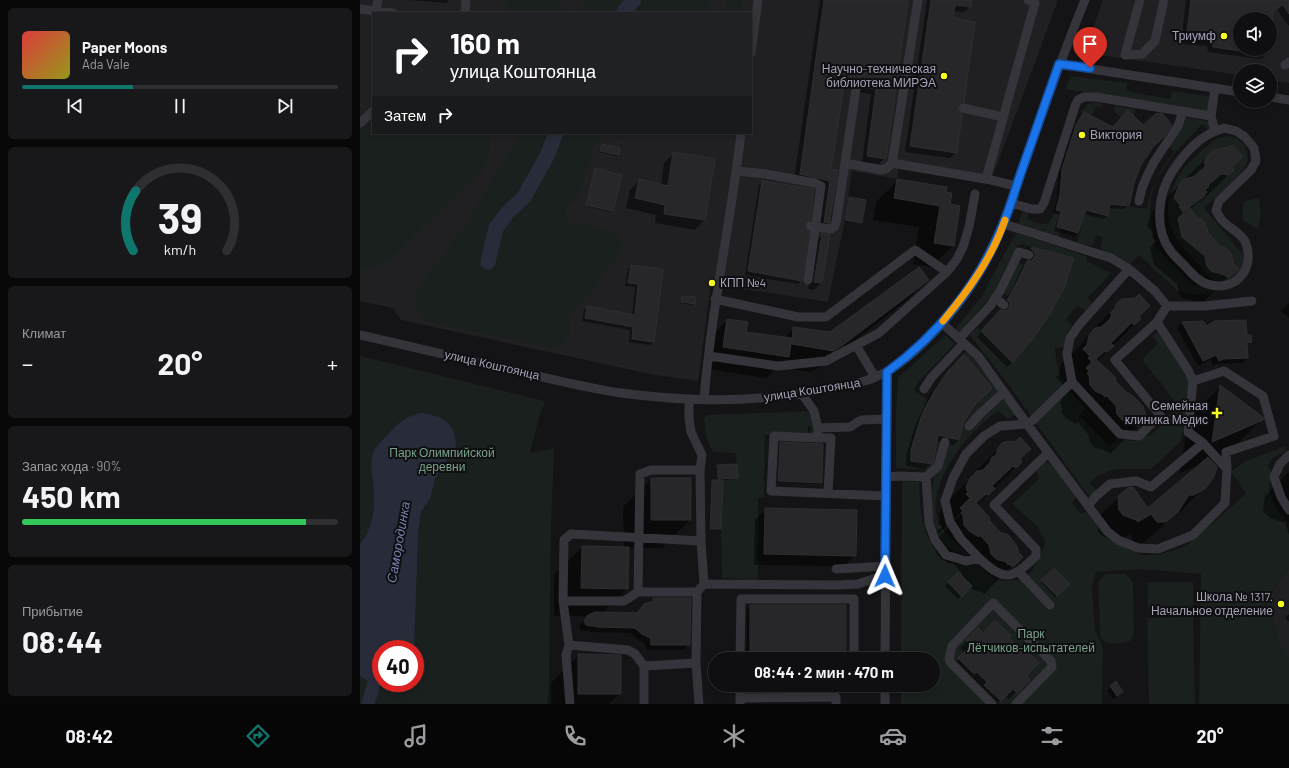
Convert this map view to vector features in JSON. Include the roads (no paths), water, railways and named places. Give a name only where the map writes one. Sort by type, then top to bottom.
[{"type":"street","points":[[376,11],[378,0]]},
{"type":"street","points":[[465,12],[466,0]]},
{"type":"street","points":[[752,45],[758,0]]},
{"type":"street","points":[[845,163],[882,170],[887,168],[892,163],[918,0]]},
{"type":"street","points":[[986,179],[998,116],[1036,3],[1028,0]]},
{"type":"street","name":"улица Коштоянца","points":[[360,335],[604,390],[689,399],[723,400],[802,394],[866,381],[887,372],[919,347],[942,323],[972,284],[985,263],[1004,224],[1059,64],[1084,0]]},
{"type":"street","points":[[1140,0],[1125,55],[1142,54],[1155,41],[1164,0]]},
{"type":"street","points":[[360,9],[384,12]]},
{"type":"street","points":[[1059,64],[1233,91]]},
{"type":"street","points":[[810,226],[831,229],[836,223],[856,88]]},
{"type":"street","points":[[1215,88],[1211,116],[1216,131]]},
{"type":"street","points":[[1011,203],[1032,209],[1040,209],[1044,203],[1078,100],[1084,97],[1092,96],[1211,116]]},
{"type":"street","points":[[1277,98],[1289,100]]},
{"type":"street","points":[[963,108],[998,116]]},
{"type":"street","points":[[1139,201],[1147,176],[1154,162],[1178,126],[1183,111]]},
{"type":"street","points":[[360,123],[372,112]]},
{"type":"street","points":[[1224,128],[1236,131],[1245,137],[1254,148],[1256,161],[1248,173],[1219,201],[1216,210],[1221,219],[1232,227],[1245,241],[1249,258],[1245,272],[1236,281],[1226,286],[1211,285],[1196,278],[1170,250],[1162,234],[1160,220],[1160,206],[1166,181],[1183,156],[1196,143],[1208,134],[1216,131],[1224,128]]},
{"type":"street","points":[[704,400],[715,300],[737,171],[741,134]]},
{"type":"street","points":[[892,163],[986,179],[1016,186]]},
{"type":"street","points":[[737,171],[815,183],[821,186],[808,280]]},
{"type":"street","points":[[708,356],[778,366],[826,361],[879,332],[947,272],[957,259],[963,247],[969,227],[975,194]]},
{"type":"street","points":[[1004,224],[1111,258],[1129,269],[1155,291],[1167,306]]},
{"type":"street","points":[[715,300],[798,316],[826,317],[915,250],[947,272]]},
{"type":"street","points":[[924,389],[931,378],[995,298],[1018,252],[1029,255]]},
{"type":"street","points":[[1129,269],[1078,325],[1070,338],[1067,354],[1072,382],[1120,434],[1139,436],[1160,415],[1115,360],[1157,322],[1167,306]]},
{"type":"street","points":[[995,298],[1004,305]]},
{"type":"street","points":[[1167,306],[1205,306],[1252,301]]},
{"type":"street","points":[[1157,322],[1188,370],[1193,381],[1188,432],[1203,443],[1227,469]]},
{"type":"street","points":[[942,323],[978,356],[1048,453],[1107,531],[1118,540],[1138,548],[1158,549],[1193,535],[1225,503],[1227,469],[1226,452],[1274,436],[1263,396],[1224,371],[1193,381]]},
{"type":"street","points":[[856,345],[875,377]]},
{"type":"street","points":[[885,652],[887,372]]},
{"type":"street","points":[[1048,453],[994,505],[1036,549],[1036,556],[1019,572],[1005,576],[992,570],[979,558],[961,539],[950,522],[946,501],[952,478],[966,454],[984,436],[1000,426],[1027,424],[1032,421],[1072,382]]},
{"type":"street","points":[[969,426],[1004,392]]},
{"type":"street","points":[[802,394],[814,411],[818,428],[818,438]]},
{"type":"street","points":[[689,399],[691,432],[702,455],[700,470],[701,541],[704,584],[697,592],[696,663],[699,704]]},
{"type":"street","points":[[818,428],[850,427],[860,420],[886,419]]},
{"type":"street","points":[[828,493],[831,438],[774,436],[772,491],[886,496]]},
{"type":"street","points":[[886,477],[926,477],[938,466],[945,442]]},
{"type":"street","points":[[1088,506],[1095,497],[1110,484],[1136,481],[1151,488],[1203,443]]},
{"type":"street","points":[[1289,454],[1280,464],[1274,477],[1281,497],[1289,510]]},
{"type":"street","points":[[638,592],[640,474],[651,470],[700,470]]},
{"type":"street","points":[[926,477],[929,523],[936,540],[946,555],[966,561],[979,558]]},
{"type":"street","points":[[570,704],[566,655],[569,645],[563,601],[564,540],[571,534],[701,541]]},
{"type":"street","points":[[836,569],[885,571]]},
{"type":"street","points":[[704,584],[858,584],[885,571]]},
{"type":"street","points":[[1019,572],[1050,605]]},
{"type":"street","points":[[563,601],[624,601],[638,592],[697,592]]},
{"type":"street","points":[[740,652],[741,599],[854,599],[854,652]]},
{"type":"street","points":[[992,704],[948,659],[952,646],[993,603],[1051,661],[1052,667],[1016,704]]},
{"type":"street","points":[[569,645],[628,650],[635,654],[644,666],[644,704]]},
{"type":"street","points":[[644,666],[696,663]]},
{"type":"street","points":[[885,692],[885,704]]},
{"type":"street","points":[[740,701],[836,697],[836,704]]},
{"type":"water","points":[[422,413],[436,416],[451,426],[454,432],[456,446],[435,479],[430,498],[421,512],[418,532],[414,640],[372,640],[372,692],[379,692],[374,704],[361,704],[368,681],[360,676],[360,544],[365,538],[373,515],[374,490],[371,466],[372,457],[375,449],[398,424]]},
{"type":"waterway","name":"Самородинка","points":[[624,12],[634,0]]},
{"type":"waterway","name":"Самородинка","points":[[488,262],[496,228],[508,212],[524,197],[547,156],[556,134]]},
{"type":"place","name":"Триумф","points":[[1224,36]]},
{"type":"place","name":"Научно-техническая библиотека МИРЭА","points":[[944,76]]},
{"type":"place","name":"Виктория","points":[[1082,135]]},
{"type":"place","name":"КПП №4","points":[[712,283]]},
{"type":"place","name":"Семейная клиника Медис","points":[[1217,413]]},
{"type":"place","name":"Школа № 1317. Начальное отделение","points":[[1281,604]]},
{"type":"park label","name":"Парк Олимпийской деревни","points":[[442,460]]},
{"type":"park label","name":"Парк Лётчиков-испытателей","points":[[1031,641]]}]
